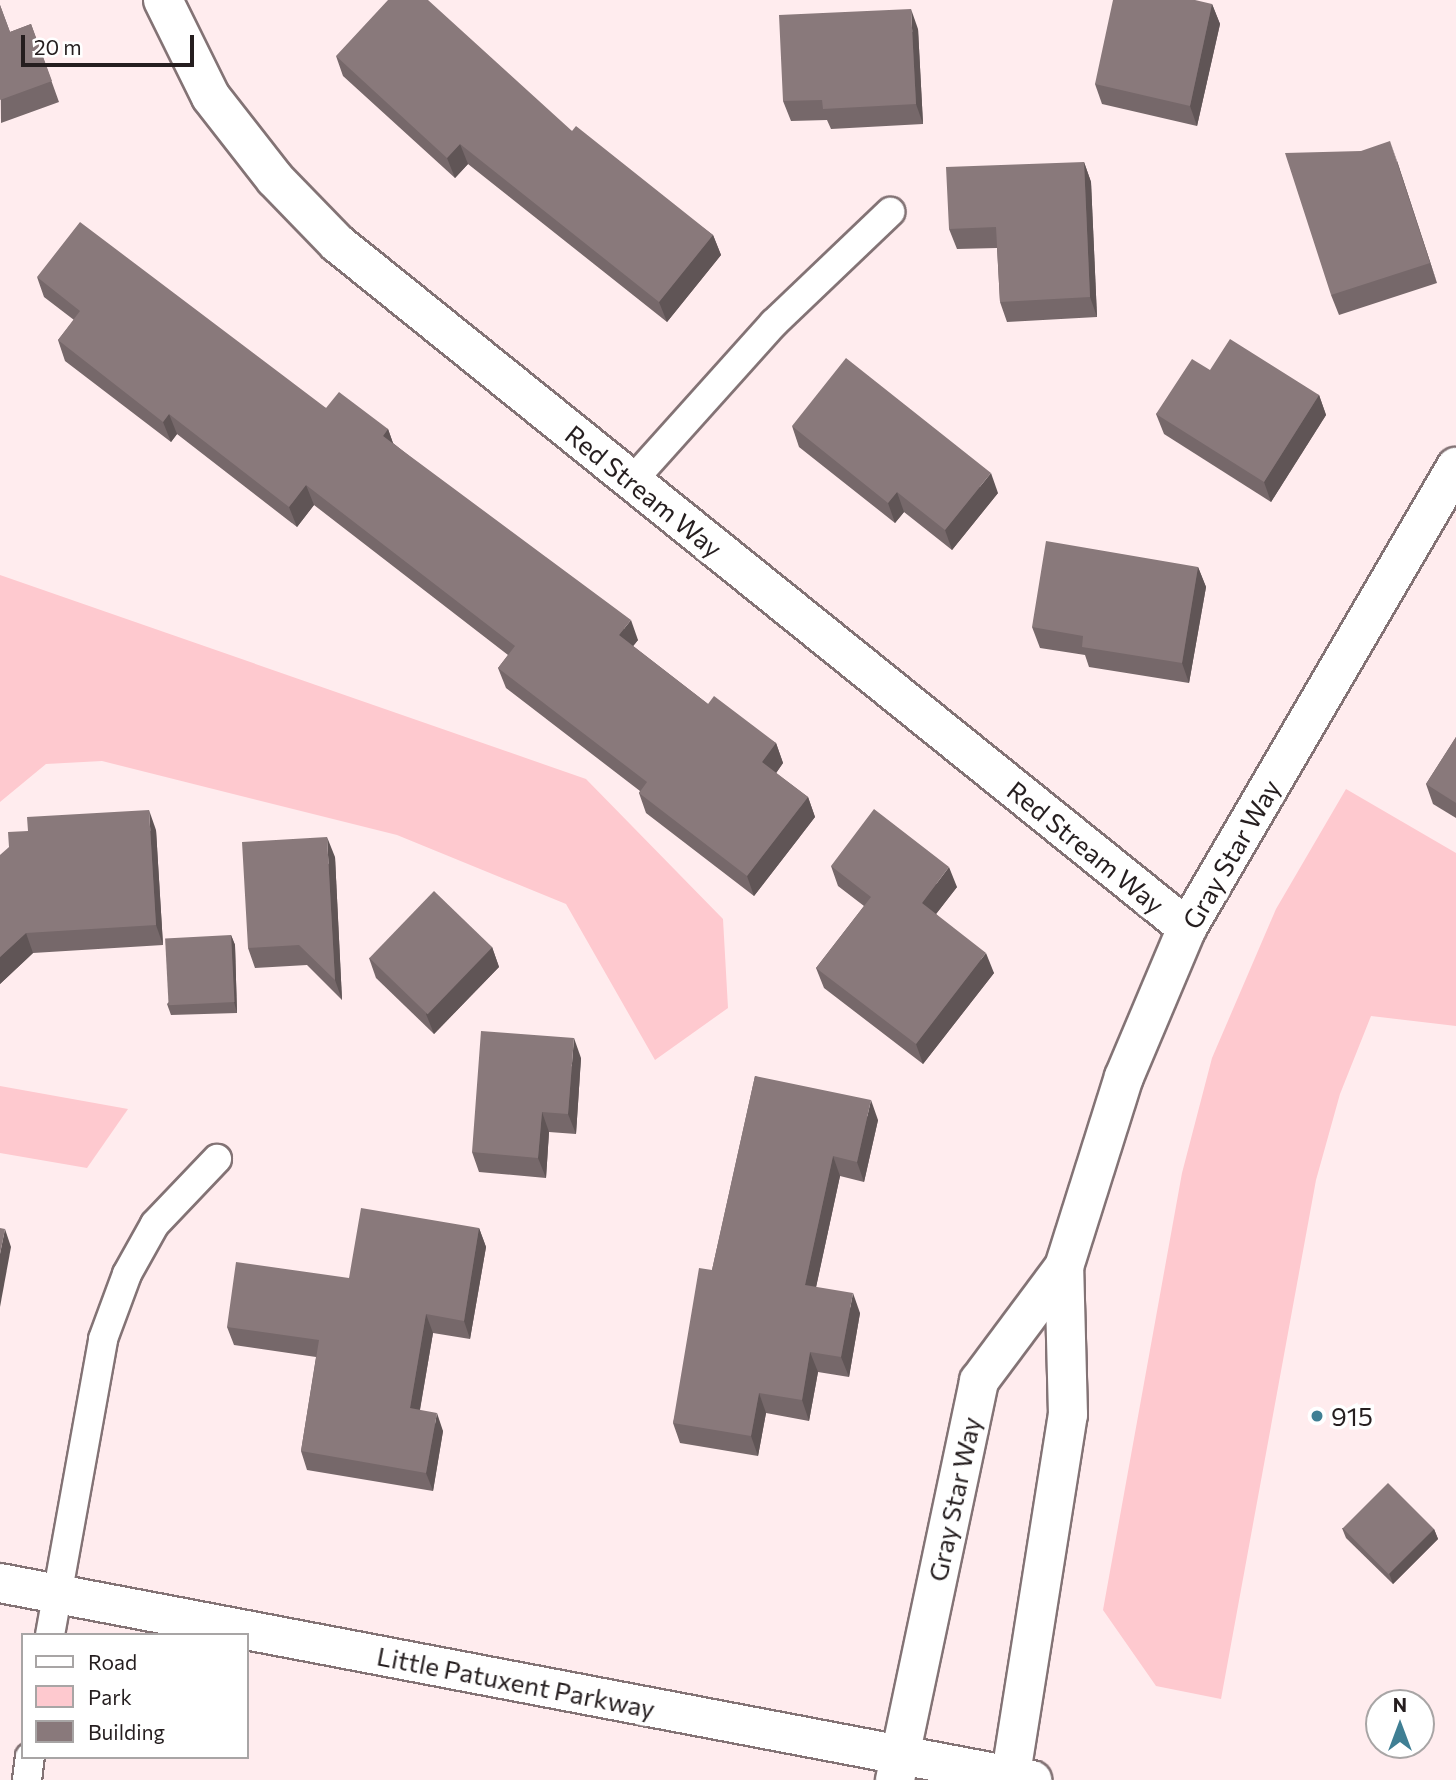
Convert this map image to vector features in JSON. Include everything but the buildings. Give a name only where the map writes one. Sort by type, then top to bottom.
[{"type":"street","name":"Red Stream Way","points":[[163,0],[211,97],[328,234],[1187,928]]},
{"type":"street","name":"Gray Star Way","points":[[897,1767],[979,1381],[1063,1267],[1124,1077],[1187,928],[1456,467]]},
{"type":"street","name":"Gray Star Way","points":[[1017,1779],[1068,1415],[1063,1267]]},
{"type":"street","name":"Little Patuxent Parkway","points":[[0,1583],[246,1633]]},
{"type":"street","name":"Little Patuxent Parkway","points":[[248,1633],[897,1767],[1017,1779]]},
{"type":"lane","points":[[632,481],[774,323],[890,212]]},
{"type":"lane","points":[[50,1633],[103,1339],[127,1274],[155,1224],[217,1159]]},
{"type":"lane","points":[[27,1780],[30,1759]]},
{"type":"green space","points":[[0,575],[586,779],[723,919],[728,1008],[655,1060],[566,904],[397,835],[102,761],[46,764],[0,802]]},
{"type":"green space","points":[[1346,789],[1456,853],[1456,1026],[1371,1016],[1340,1094],[1316,1180],[1221,1699],[1156,1686],[1103,1610],[1182,1173],[1212,1058],[1276,909]]},
{"type":"green space","points":[[0,1086],[128,1109],[87,1168],[0,1153]]},
{"type":"place","name":"915","points":[[1317,1416]]}]
